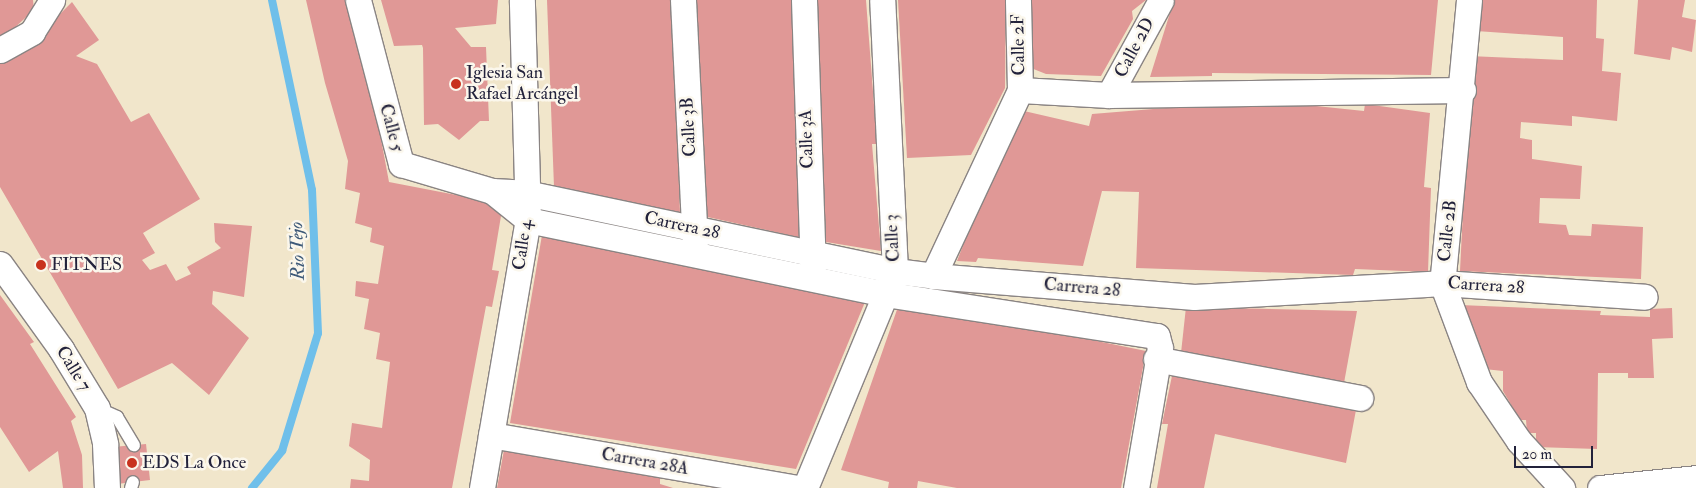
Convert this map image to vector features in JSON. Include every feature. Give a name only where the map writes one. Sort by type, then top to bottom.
[{"type":"street","points":[[0,50],[32,32],[52,0]]},
{"type":"street","name":"Calle 5","points":[[358,0],[401,164],[492,191],[526,193]]},
{"type":"street","name":"Calle 4","points":[[482,488],[528,220],[522,0]]},
{"type":"street","name":"Calle 3B","points":[[683,0],[695,253]]},
{"type":"street","name":"Calle 3A","points":[[804,0],[813,278]]},
{"type":"street","name":"Calle 3","points":[[805,488],[895,271],[882,0]]},
{"type":"street","name":"Calle 2F","points":[[1018,0],[1020,90]]},
{"type":"street","name":"Calle 2D","points":[[1109,95],[1160,0]]},
{"type":"street","name":"Calle 2B","points":[[1469,0],[1463,90],[1442,283],[1479,382],[1519,441],[1562,488]]},
{"type":"street","points":[[933,276],[1020,90],[1109,95],[1463,90]]},
{"type":"street","name":"Calle 5","points":[[492,191],[528,220]]},
{"type":"street","name":"Carrera 28","points":[[526,193],[895,271],[933,276],[1194,297],[1442,283],[1645,297]]},
{"type":"street","name":"Carrera 28","points":[[528,220],[695,253],[885,294],[1156,336],[1157,350],[1360,398]]},
{"type":"street","name":"Calle 7","points":[[0,264],[61,349],[97,408],[105,444],[108,488]]},
{"type":"street","points":[[1136,488],[1157,350]]},
{"type":"street","name":"Carrera 28A","points":[[491,435],[798,488]]},
{"type":"street","points":[[1600,488],[1696,478]]},
{"type":"lane","points":[[97,408],[117,417],[134,445]]},
{"type":"building","points":[[0,0],[33,0],[34,10],[0,41]]},
{"type":"building","points":[[306,0],[355,0],[389,182],[503,204],[492,270],[499,271],[492,307],[486,306],[452,488],[350,488],[351,479],[369,481],[370,460],[349,446],[352,423],[382,428],[390,362],[376,359],[380,333],[364,329],[369,299],[355,296],[356,281],[378,284],[384,246],[370,242],[372,228],[355,223],[360,193],[345,189],[348,161],[325,83]]},
{"type":"building","points":[[381,0],[498,0],[496,24],[455,28],[471,47],[486,47],[489,121],[480,121],[459,140],[438,124],[424,125],[422,45],[394,46]]},
{"type":"building","points":[[547,0],[672,0],[680,213],[554,187]]},
{"type":"building","points":[[692,0],[794,0],[802,238],[703,216]]},
{"type":"building","points":[[815,0],[866,0],[877,144],[872,144],[881,251],[826,242]]},
{"type":"building","points":[[898,0],[1006,0],[1005,88],[971,155],[907,158]]},
{"type":"building","points":[[1025,0],[1146,0],[1132,11],[1133,19],[1101,76],[1046,74],[1026,66]]},
{"type":"building","points":[[1174,0],[1438,0],[1431,75],[1212,73],[1212,76],[1150,77]]},
{"type":"building","points":[[1476,0],[1597,0],[1596,38],[1604,39],[1602,71],[1621,73],[1617,121],[1572,116],[1572,126],[1521,122],[1520,138],[1532,140],[1532,159],[1582,166],[1580,199],[1540,198],[1539,223],[1566,225],[1569,235],[1591,236],[1592,224],[1643,227],[1641,279],[1460,271],[1467,129],[1471,129],[1473,85],[1469,56],[1563,60],[1563,37],[1476,31]]},
{"type":"building","points":[[1638,0],[1685,0],[1682,17],[1696,20],[1692,52],[1672,47],[1670,60],[1634,54]]},
{"type":"building","points":[[72,2],[99,40],[76,56],[97,64],[131,122],[149,113],[200,199],[143,233],[155,253],[142,260],[150,270],[166,264],[176,281],[191,274],[187,267],[221,248],[215,242],[214,223],[252,226],[244,297],[213,291],[212,304],[249,338],[209,395],[172,363],[118,389],[0,187],[0,58],[37,37]]},
{"type":"building","points":[[1365,104],[1430,113],[1424,187],[1431,188],[1428,272],[1355,269],[1353,275],[1136,268],[1139,192],[1102,191],[1083,266],[978,258],[976,262],[957,261],[994,166],[1024,111],[1089,126],[1092,114],[1178,107],[1316,106],[1364,111]]},
{"type":"building","points":[[542,235],[865,302],[796,469],[510,423]]},
{"type":"building","points":[[0,295],[34,342],[30,344],[76,417],[71,421],[82,455],[83,488],[63,488],[58,451],[29,472],[0,427]]},
{"type":"building","points":[[900,301],[1146,351],[1121,488],[957,488],[918,481],[917,488],[888,488],[889,482],[841,470]]},
{"type":"building","points":[[1460,305],[1601,311],[1600,315],[1650,317],[1650,309],[1672,308],[1673,338],[1652,339],[1654,378],[1628,378],[1628,373],[1598,373],[1597,449],[1536,447],[1536,433],[1527,433],[1526,420],[1520,420],[1503,391],[1503,371],[1475,368]]},
{"type":"building","points":[[1186,307],[1357,311],[1344,383],[1181,353]]},
{"type":"building","points":[[1173,371],[1356,410],[1346,463],[1215,434],[1204,488],[1157,488],[1168,424],[1162,424]]},
{"type":"building","name":"EDS La Once","points":[[146,444],[150,480],[117,484],[113,447]]},
{"type":"building","points":[[504,450],[660,478],[660,484],[673,488],[497,488]]},
{"type":"waterway","name":"Rio Tejo","points":[[252,488],[282,451],[318,333],[312,190],[272,0]]},
{"type":"place","name":"Iglesia San Rafael Arcángel","points":[[456,84]]},
{"type":"place","name":"FITNES","points":[[41,265]]},
{"type":"place","name":"EDS La Once","points":[[132,463]]}]
